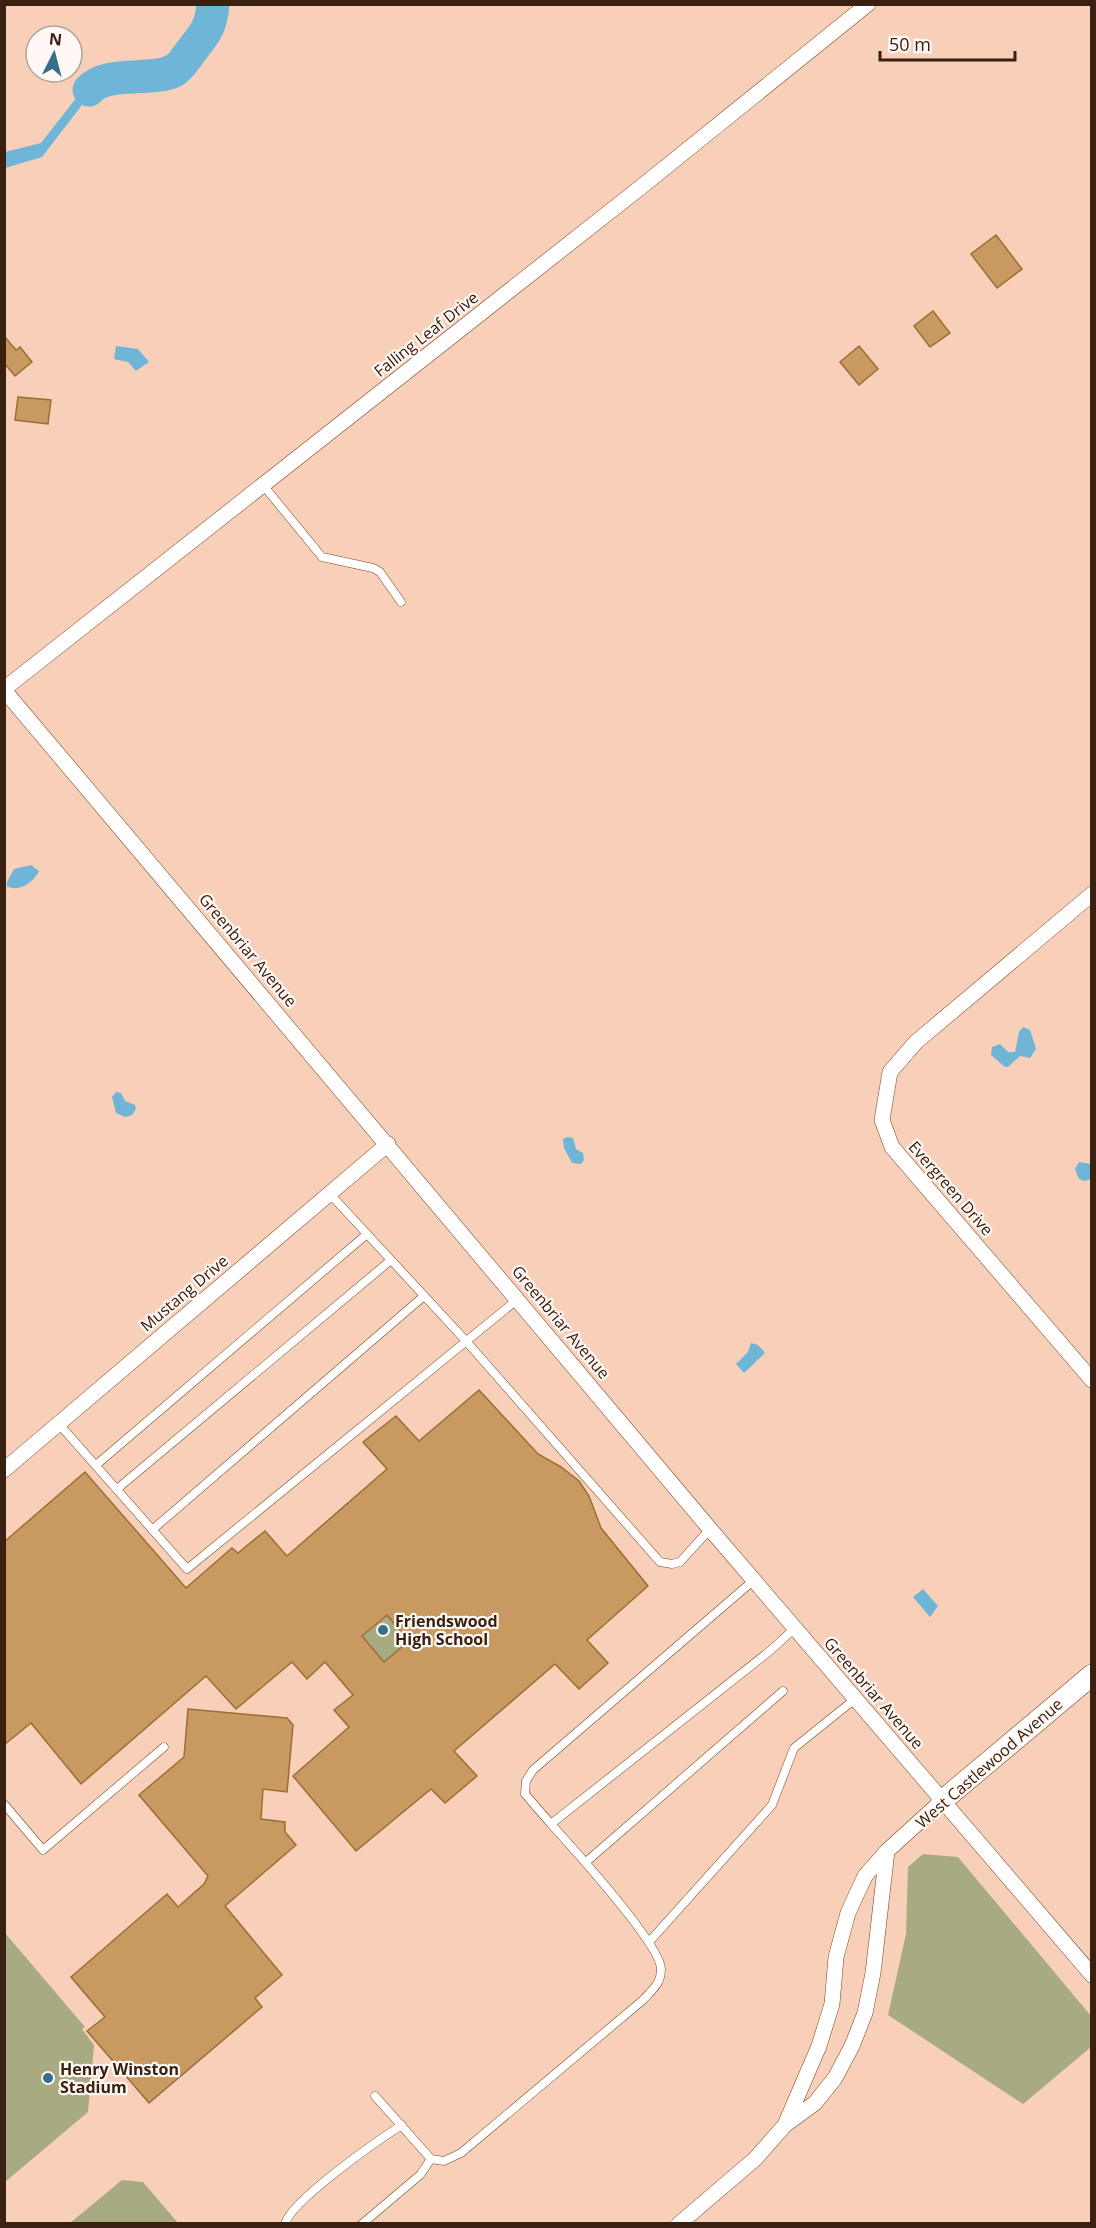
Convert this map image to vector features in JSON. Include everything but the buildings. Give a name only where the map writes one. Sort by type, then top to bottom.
[{"type":"street","name":"Falling Leaf Drive","points":[[4,690],[661,171],[868,4]]},
{"type":"street","name":"Greenbriar Avenue","points":[[4,690],[710,1529],[1092,1975]]},
{"type":"street","name":"Evergreen Drive","points":[[1092,894],[916,1042],[890,1072],[882,1120],[892,1147],[1092,1380]]},
{"type":"street","name":"Mustang Drive","points":[[4,1470],[388,1144]]},
{"type":"street","name":"West Castlewood Avenue","points":[[785,2125],[819,2046],[832,2004],[836,1957],[848,1913],[865,1876],[886,1851],[942,1801],[1092,1675]]},
{"type":"street","name":"West Castlewood Avenue","points":[[679,2223],[755,2159],[785,2125],[815,2103],[835,2078],[852,2046],[865,2013],[873,1973],[886,1851]]},
{"type":"lane","points":[[263,485],[322,557],[373,568],[380,572],[401,602]]},
{"type":"lane","points":[[330,1194],[466,1341],[660,1562],[672,1564],[680,1562],[710,1529]]},
{"type":"lane","points":[[96,1465],[367,1234]]},
{"type":"lane","points":[[117,1489],[391,1260]]},
{"type":"lane","points":[[152,1530],[424,1296]]},
{"type":"lane","points":[[59,1424],[187,1569],[518,1299]]},
{"type":"lane","points":[[375,2096],[431,2159],[444,2161],[461,2153],[643,2000],[658,1984],[661,1969],[659,1958],[649,1942],[586,1862],[525,1794],[526,1781],[533,1770],[754,1580]]},
{"type":"lane","points":[[551,1824],[771,1650],[795,1628]]},
{"type":"lane","points":[[586,1862],[783,1691]]},
{"type":"lane","points":[[649,1942],[772,1805],[794,1748],[855,1699]]},
{"type":"lane","points":[[4,1804],[43,1850],[164,1747]]},
{"type":"lane","points":[[285,2223],[293,2208],[371,2145],[402,2126]]},
{"type":"lane","points":[[362,2223],[420,2175],[431,2159]]},
{"type":"green space","points":[[387,1615],[409,1641],[384,1662],[362,1636]]},
{"type":"green space","points":[[923,1854],[958,1857],[1091,2016],[1091,2047],[1023,2104],[888,2015],[906,1934],[908,1867]]},
{"type":"green space","name":"Henry Winston Stadium","points":[[5,1933],[85,2027],[82,2029],[94,2045],[88,2112],[5,2182]]},
{"type":"green space","points":[[122,2180],[143,2182],[178,2223],[70,2223]]},
{"type":"water","points":[[202,5],[218,5],[219,10],[209,39],[185,61],[135,76],[88,97],[42,157],[5,168],[5,152],[41,143],[91,79],[143,66],[197,41]]},
{"type":"water","points":[[116,346],[138,349],[149,362],[136,371],[128,362],[114,359]]},
{"type":"water","points":[[31,865],[39,871],[34,879],[21,887],[7,886],[14,869]]},
{"type":"water","points":[[1023,1027],[1030,1030],[1036,1049],[1030,1058],[1020,1056],[1005,1067],[991,1055],[992,1047],[1000,1044],[1008,1052],[1015,1052],[1019,1032]]},
{"type":"water","points":[[116,1092],[121,1093],[125,1101],[135,1105],[136,1109],[132,1115],[125,1117],[116,1113],[112,1097]]},
{"type":"water","points":[[573,1138],[576,1149],[583,1153],[584,1160],[581,1164],[572,1163],[564,1148],[563,1139]]},
{"type":"water","points":[[1079,1162],[1091,1164],[1091,1179],[1084,1181],[1079,1179],[1075,1169]]},
{"type":"water","points":[[751,1343],[758,1345],[765,1353],[744,1373],[736,1364],[748,1352]]},
{"type":"water","points":[[923,1589],[938,1606],[930,1617],[913,1597]]},
{"type":"waterway","points":[[89,90],[106,80],[153,76],[174,71],[204,34],[211,18],[213,4]]},
{"type":"place","name":"Friendswood High School","points":[[383,1630]]},
{"type":"place","name":"Henry Winston Stadium","points":[[48,2078]]}]
